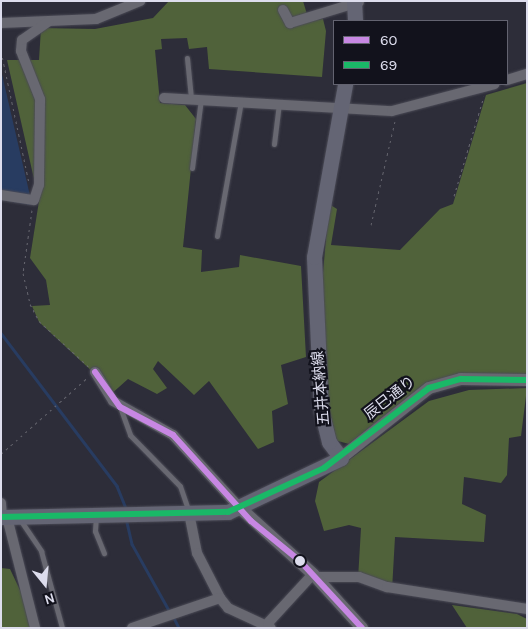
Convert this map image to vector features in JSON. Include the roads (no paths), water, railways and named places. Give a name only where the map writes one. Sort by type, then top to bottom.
[{"type":"main road","points":[[356,2],[356,20]]},
{"type":"main road","name":"五井本納線","points":[[341,458],[329,442],[320,411],[314,257],[345,85]]},
{"type":"main road","points":[[6,514],[96,516],[189,513],[240,508],[341,458]]},
{"type":"street","points":[[1,23],[96,19],[140,1]]},
{"type":"street","points":[[283,10],[290,23],[356,2]]},
{"type":"street","points":[[1,195],[34,200],[41,172],[40,99],[21,51],[22,40],[49,21]]},
{"type":"street","points":[[508,80],[527,74]]},
{"type":"street","points":[[164,98],[280,102],[392,111],[491,85]]},
{"type":"street","points":[[95,372],[120,407],[172,435],[240,508],[315,576],[362,628]]},
{"type":"street","name":"辰巳通り","points":[[341,458],[429,388],[462,379],[527,380]]},
{"type":"street","points":[[189,513],[197,553],[220,598],[228,608],[269,625],[315,576],[359,576],[387,587],[527,609]]},
{"type":"street","points":[[6,514],[35,628]]},
{"type":"street","points":[[132,628],[220,598]]},
{"type":"lane","points":[[187,58],[196,98],[192,168]]},
{"type":"lane","points":[[217,236],[241,101]]},
{"type":"lane","points":[[274,144],[280,102]]},
{"type":"lane","points":[[120,407],[130,435],[180,486],[189,513]]},
{"type":"lane","points":[[6,514],[41,551],[62,628]]},
{"type":"lane","points":[[96,516],[95,530],[104,553]]},
{"type":"water","points":[[1,70],[31,200],[30,205],[1,200]]},
{"type":"waterway","points":[[1,333],[117,486],[126,508]]},
{"type":"waterway","points":[[126,518],[132,544],[170,612]]},
{"type":"waterway","points":[[173,616],[179,628]]}]
